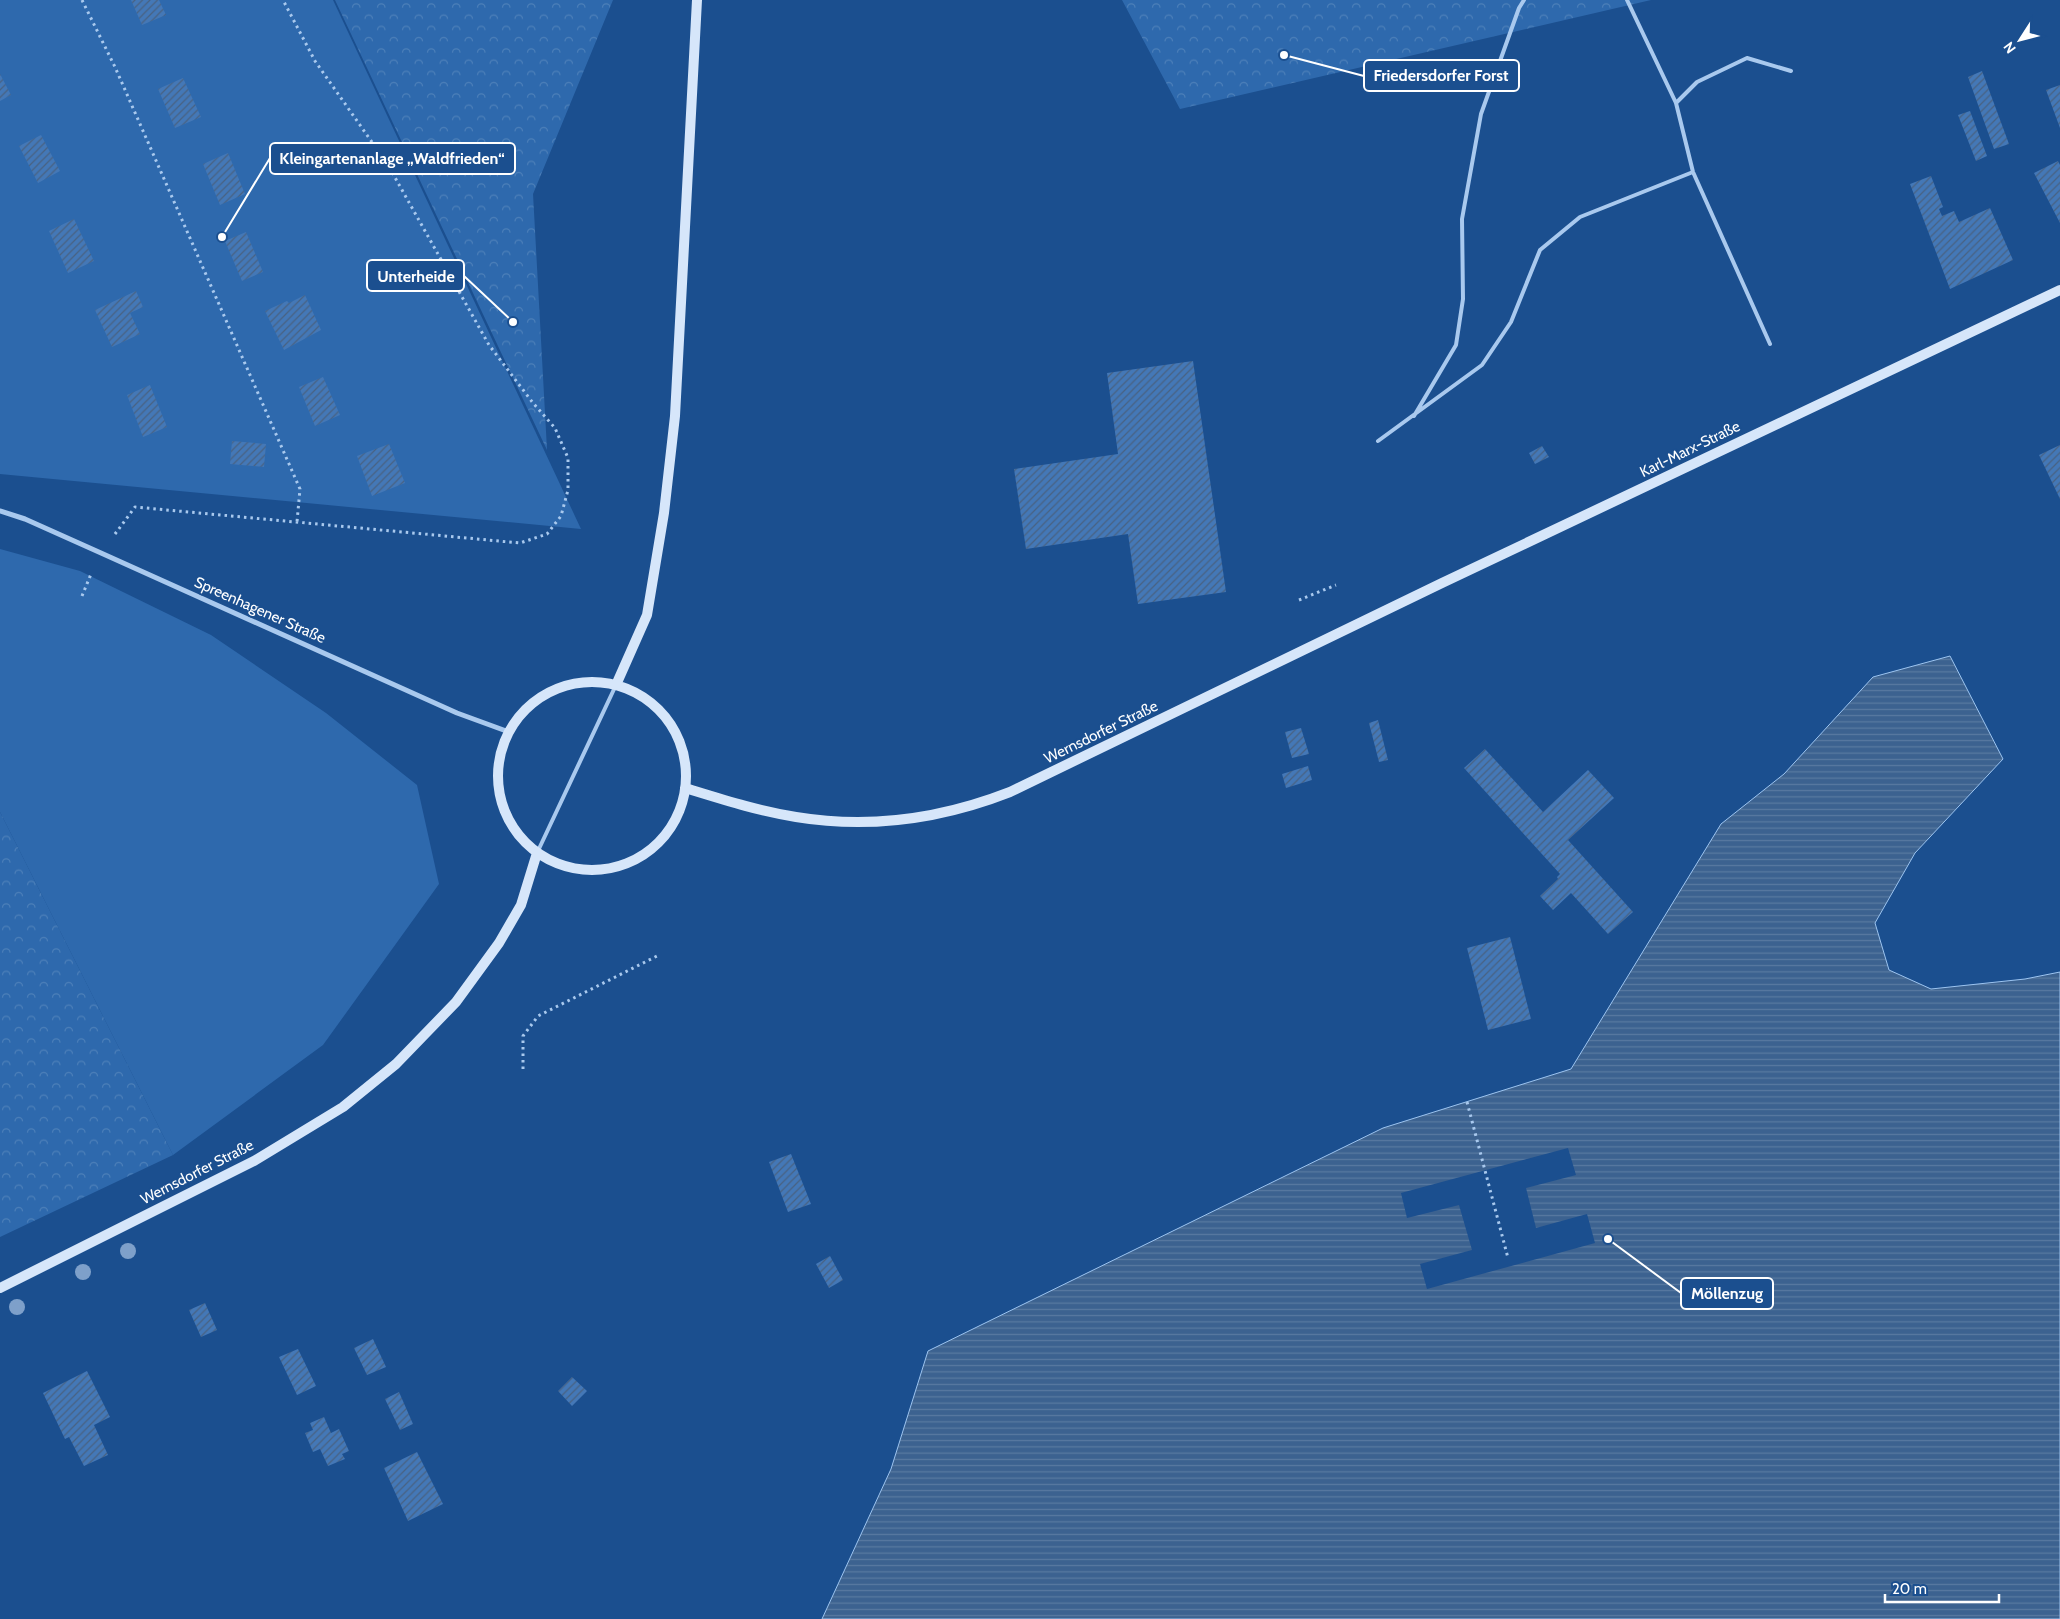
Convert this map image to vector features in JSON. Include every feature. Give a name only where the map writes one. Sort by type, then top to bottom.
[{"type":"main road","points":[[616,685],[647,615],[664,513],[673,435],[681,327],[697,0]]},
{"type":"main road","name":"Karl-Marx-Straße","points":[[1334,636],[2060,290]]},
{"type":"main road","name":"Wernsdorfer Straße","points":[[685,788],[794,817],[832,822],[912,819],[951,812],[995,798],[1334,636]]},
{"type":"main road","points":[[595,682],[616,685],[641,696],[661,713],[676,735],[685,761],[685,788],[678,814],[664,837],[644,854],[621,866],[592,871],[564,866],[537,853],[518,834],[504,811],[498,784],[499,757],[509,732],[521,714],[536,701],[554,690],[574,684],[595,682]]},
{"type":"main road","name":"Wernsdorfer Straße","points":[[0,1288],[254,1161],[343,1107],[396,1064],[456,1002],[499,943],[521,905],[537,853]]},
{"type":"street","name":"Spreenhagener Straße","points":[[0,511],[24,519],[101,552],[435,704],[509,732]]},
{"type":"lane","points":[[1414,416],[1456,346],[1463,299],[1462,219],[1481,114],[1519,8],[1524,0]]},
{"type":"lane","points":[[1628,0],[1676,102],[1692,172],[1770,344]]},
{"type":"lane","points":[[1676,102],[1697,82],[1747,58],[1791,71]]},
{"type":"lane","points":[[1378,441],[1482,365],[1511,322],[1540,250],[1580,217],[1692,172]]},
{"type":"lane","points":[[537,853],[616,685]]},
{"type":"path","points":[[82,0],[115,67],[300,489],[297,522]]},
{"type":"path","points":[[101,552],[135,507],[520,543],[547,534],[561,516],[568,490],[568,458],[555,428],[533,403],[489,344],[388,165],[315,61],[283,0]]},
{"type":"path","points":[[1299,600],[1336,585]]},
{"type":"path","points":[[524,1069],[523,1036],[538,1016],[659,955]]},
{"type":"path","points":[[1467,1102],[1508,1258]]},
{"type":"green space","points":[[0,0],[333,0],[581,529],[0,474]]},
{"type":"green space","points":[[335,0],[613,0],[533,194],[547,450]]},
{"type":"green space","points":[[1122,0],[1651,0],[1180,109]]},
{"type":"green space","points":[[0,549],[80,571],[211,635],[326,713],[417,785],[439,884],[323,1045],[173,1155],[0,812]]},
{"type":"green space","points":[[0,812],[173,1155],[0,1237]]},
{"type":"shaded area","points":[[1950,656],[2003,759],[1915,853],[1875,923],[1889,970],[1931,989],[2025,979],[2060,972],[2060,1619],[822,1619],[891,1469],[928,1351],[1383,1128],[1571,1069],[1721,824],[1784,774],[1873,677]]},
{"type":"pier","points":[[1568,1148],[1576,1175],[1526,1188],[1536,1228],[1587,1214],[1595,1243],[1427,1289],[1420,1264],[1472,1250],[1459,1205],[1407,1218],[1401,1193]]},
{"type":"building","points":[[131,0],[159,0],[166,15],[142,25]]},
{"type":"building","points":[[1982,71],[2009,144],[1994,149],[1968,77]]},
{"type":"building","points":[[0,74],[11,95],[0,101]]},
{"type":"building","points":[[183,78],[201,117],[175,128],[158,89]]},
{"type":"building","points":[[2060,85],[2060,128],[2046,90]]},
{"type":"building","points":[[1970,111],[1987,156],[1976,161],[1958,115]]},
{"type":"building","points":[[41,135],[60,171],[38,183],[19,146]]},
{"type":"building","points":[[228,153],[245,194],[220,205],[203,164]]},
{"type":"building","points":[[2058,161],[2060,165],[2060,223],[2034,173]]},
{"type":"building","points":[[1931,176],[1943,207],[1939,209],[1942,216],[1954,211],[1959,222],[1990,208],[2013,260],[1950,289],[1910,184]]},
{"type":"building","points":[[74,219],[94,261],[68,273],[49,231]]},
{"type":"building","points":[[246,232],[263,272],[242,281],[225,241]]},
{"type":"building","points":[[136,291],[143,307],[130,313],[140,334],[112,347],[95,310]]},
{"type":"building","points":[[305,295],[321,330],[284,350],[265,311]]},
{"type":"building","points":[[1193,361],[1226,592],[1138,604],[1128,534],[1026,549],[1014,469],[1118,454],[1107,373]]},
{"type":"building","points":[[323,377],[340,415],[315,426],[299,387]]},
{"type":"building","points":[[150,385],[167,427],[143,437],[127,395]]},
{"type":"building","points":[[232,441],[266,444],[264,467],[230,464]]},
{"type":"building","points":[[389,444],[405,483],[372,496],[357,456]]},
{"type":"building","points":[[2060,445],[2060,499],[2039,455]]},
{"type":"building","points":[[1542,446],[1549,457],[1535,464],[1529,453]]},
{"type":"building","points":[[1378,720],[1388,760],[1379,762],[1369,723]]},
{"type":"building","points":[[1301,728],[1309,754],[1292,758],[1285,732]]},
{"type":"building","points":[[1485,749],[1543,812],[1588,770],[1614,798],[1568,840],[1633,912],[1608,934],[1571,893],[1553,910],[1540,896],[1558,879],[1557,877],[1560,874],[1464,768]]},
{"type":"building","points":[[1308,766],[1312,780],[1286,788],[1282,774]]},
{"type":"building","points":[[1510,937],[1531,1019],[1488,1030],[1467,948]]},
{"type":"building","points":[[791,1154],[811,1204],[788,1212],[769,1162]]},
{"type":"building","points":[[830,1256],[843,1280],[829,1288],[816,1264]]},
{"type":"building","points":[[205,1303],[217,1330],[201,1337],[189,1310]]},
{"type":"building","points":[[373,1339],[386,1367],[367,1375],[354,1348]]},
{"type":"building","points":[[298,1349],[316,1386],[297,1395],[279,1357]]},
{"type":"building","points":[[87,1371],[110,1417],[94,1425],[108,1455],[84,1466],[69,1437],[65,1439],[43,1393]]},
{"type":"building","points":[[572,1377],[587,1391],[572,1406],[558,1391]]},
{"type":"building","points":[[399,1392],[413,1424],[400,1430],[385,1399]]},
{"type":"building","points":[[324,1417],[331,1433],[339,1429],[349,1451],[342,1454],[345,1459],[328,1466],[320,1449],[313,1452],[305,1433],[313,1430],[310,1423]]},
{"type":"building","points":[[417,1452],[443,1504],[408,1521],[384,1468]]},
{"type":"place","name":"Friedersdorfer Forst","points":[[1284,55]]},
{"type":"place","name":"Kleingartenanlage „Waldfrieden“","points":[[222,237]]},
{"type":"place","name":"Unterheide","points":[[513,322]]},
{"type":"place","name":"Möllenzug","points":[[1608,1239]]}]
